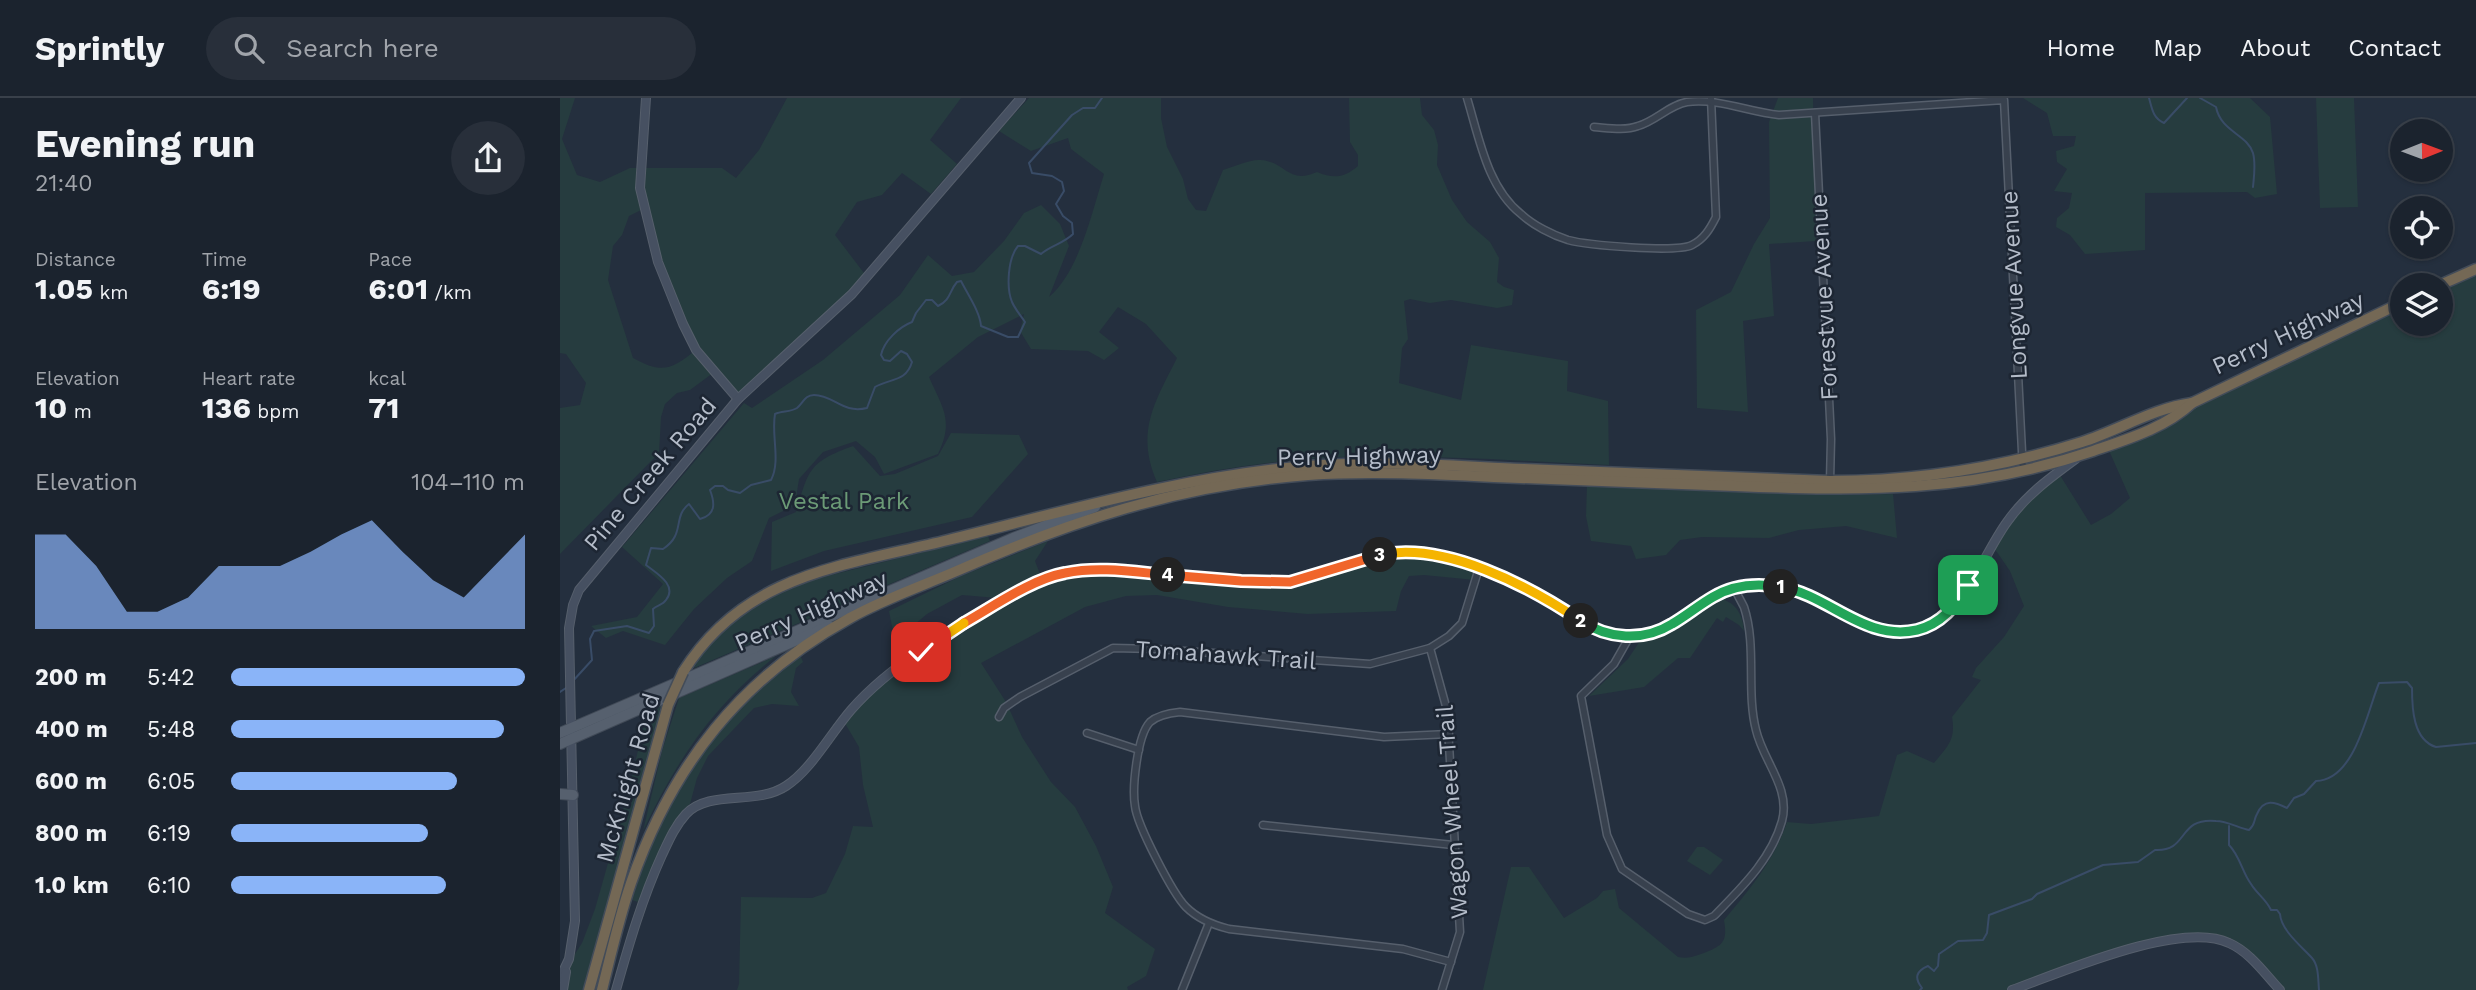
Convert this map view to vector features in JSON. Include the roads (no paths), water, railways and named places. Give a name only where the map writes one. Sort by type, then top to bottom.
[{"type":"highway","points":[[2453,280],[2476,270]]},
{"type":"highway","name":"Perry Highway","points":[[1112,501],[1234,475],[1364,463],[1830,481],[1923,476],[2022,458],[2083,441],[2171,406],[2192,402],[2390,308]]},
{"type":"highway","name":"Perry Highway","points":[[852,616],[1016,545],[1080,521],[1173,495],[1260,480],[1312,475],[1390,473],[1847,490],[1934,486],[1976,481],[2081,455],[2176,417],[2192,402]]},
{"type":"highway","name":"McKnight Road","points":[[589,990],[668,705],[683,672],[703,644],[729,617],[761,595],[793,580],[829,569],[1112,501]]},
{"type":"highway","name":"McKnight Road","points":[[602,990],[622,911],[637,867],[658,818],[694,755],[727,713],[765,676],[793,654],[852,616]]},
{"type":"main road","name":"Perry Highway","points":[[560,744],[571,733],[1013,538],[1112,501]]},
{"type":"main road","name":"Perry Highway","points":[[560,733],[571,733],[852,616]]},
{"type":"main road","points":[[560,794],[573,795]]},
{"type":"street","points":[[646,98],[640,188],[659,262],[679,316],[696,350],[738,399]]},
{"type":"street","name":"Pine Creek Road","points":[[560,978],[566,968],[575,921],[570,618],[582,585],[738,399],[852,294],[1021,98]]},
{"type":"street","points":[[1467,98],[1498,187],[1519,214],[1569,240],[1681,249],[1700,240],[1710,230],[1716,217],[1711,99]]},
{"type":"street","points":[[1594,127],[1639,126],[1682,103],[1711,99],[1757,113],[1815,113]]},
{"type":"street","name":"Longvue Avenue","points":[[1815,113],[2004,100],[2023,471]]},
{"type":"street","name":"Forestvue Avenue","points":[[1815,113],[1831,439],[1830,481]]},
{"type":"street","points":[[616,990],[648,885],[674,830],[691,809],[714,800],[760,796],[788,785],[803,771],[853,708],[881,682],[955,629],[1046,578],[1090,570],[1290,582],[1382,554],[1404,551],[1425,553],[1479,568],[1548,598],[1594,629],[1630,636],[1656,632],[1714,596],[1734,588],[1760,584],[1798,590],[1860,623],[1884,631],[1905,632],[1926,627],[1944,617],[1954,606],[2001,531],[2026,499],[2081,455],[2083,441]]},
{"type":"street","points":[[1430,648],[1449,636],[1462,623],[1479,568]]},
{"type":"street","points":[[1630,636],[1614,664],[1581,696],[1607,835],[1622,869],[1701,920],[1714,916],[1761,863],[1778,831],[1784,809],[1778,781],[1756,730],[1748,631],[1744,607],[1734,588]]},
{"type":"street","name":"Tomahawk Trail","points":[[999,717],[1004,708],[1020,697],[1112,648],[1370,664],[1430,648]]},
{"type":"street","name":"Wagon Wheel Trail","points":[[1430,648],[1446,698],[1460,932],[1442,990]]},
{"type":"street","points":[[1449,734],[1384,737],[1180,712],[1156,718],[1148,724],[1139,750],[1134,795],[1138,818],[1178,898],[1209,923],[1229,929],[1403,949],[1451,962]]},
{"type":"street","points":[[1087,733],[1139,750]]},
{"type":"street","points":[[1263,825],[1453,845]]},
{"type":"street","points":[[1182,990],[1209,923]]},
{"type":"street","points":[[2012,990],[2149,944],[2201,937],[2223,940],[2235,945],[2249,956],[2280,990]]},
{"type":"street","points":[[563,990],[566,968]]},
{"type":"waterway","points":[[572,682],[592,660],[590,639],[594,631],[627,626],[649,633],[654,626],[653,609],[665,602],[669,589],[668,584],[646,565],[651,548],[663,549],[670,543],[677,532],[684,509],[689,504],[700,519],[712,511],[713,499],[710,490],[715,486],[723,486],[740,493],[751,485],[771,480],[776,456],[775,414],[795,409],[811,395],[827,398],[845,407],[867,408],[875,387],[902,376],[912,362],[907,354],[901,351],[890,361],[884,360],[881,355],[889,340],[897,331],[912,322],[926,300],[932,300],[938,306],[942,304],[957,282],[961,281],[981,326],[1008,337],[1018,337],[1025,322],[1013,305],[1009,289],[1010,265],[1015,251],[1018,246],[1025,246],[1041,254],[1073,234],[1072,223],[1063,216],[1056,204],[1064,191],[1062,182],[1052,176],[1032,173],[1029,163],[1072,115],[1083,108],[1095,108],[1102,98]]},
{"type":"waterway","points":[[2149,98],[2155,116],[2164,123],[2187,98]]},
{"type":"waterway","points":[[2200,98],[2216,107],[2228,128],[2250,147],[2254,161],[2253,187]]},
{"type":"waterway","points":[[1920,990],[1922,988],[1917,978],[1921,970],[1928,966],[1934,971],[1938,966],[1939,954],[1958,941],[1983,940],[1987,933],[1989,915],[2032,899],[2037,894],[2103,865],[2138,862],[2155,850],[2173,846],[2195,824],[2220,821],[2249,830],[2266,803],[2287,808],[2294,798],[2304,794],[2316,781],[2329,778],[2341,769],[2350,757],[2379,683],[2407,682],[2412,688],[2415,722],[2418,731],[2428,743],[2436,747],[2476,743]]},
{"type":"waterway","points":[[560,692],[566,688]]},
{"type":"waterway","points":[[2229,826],[2229,845],[2253,888],[2271,910],[2277,910],[2288,932],[2314,961],[2319,990]]},
{"type":"park label","name":"Vestal Park","points":[[844,501]]}]
